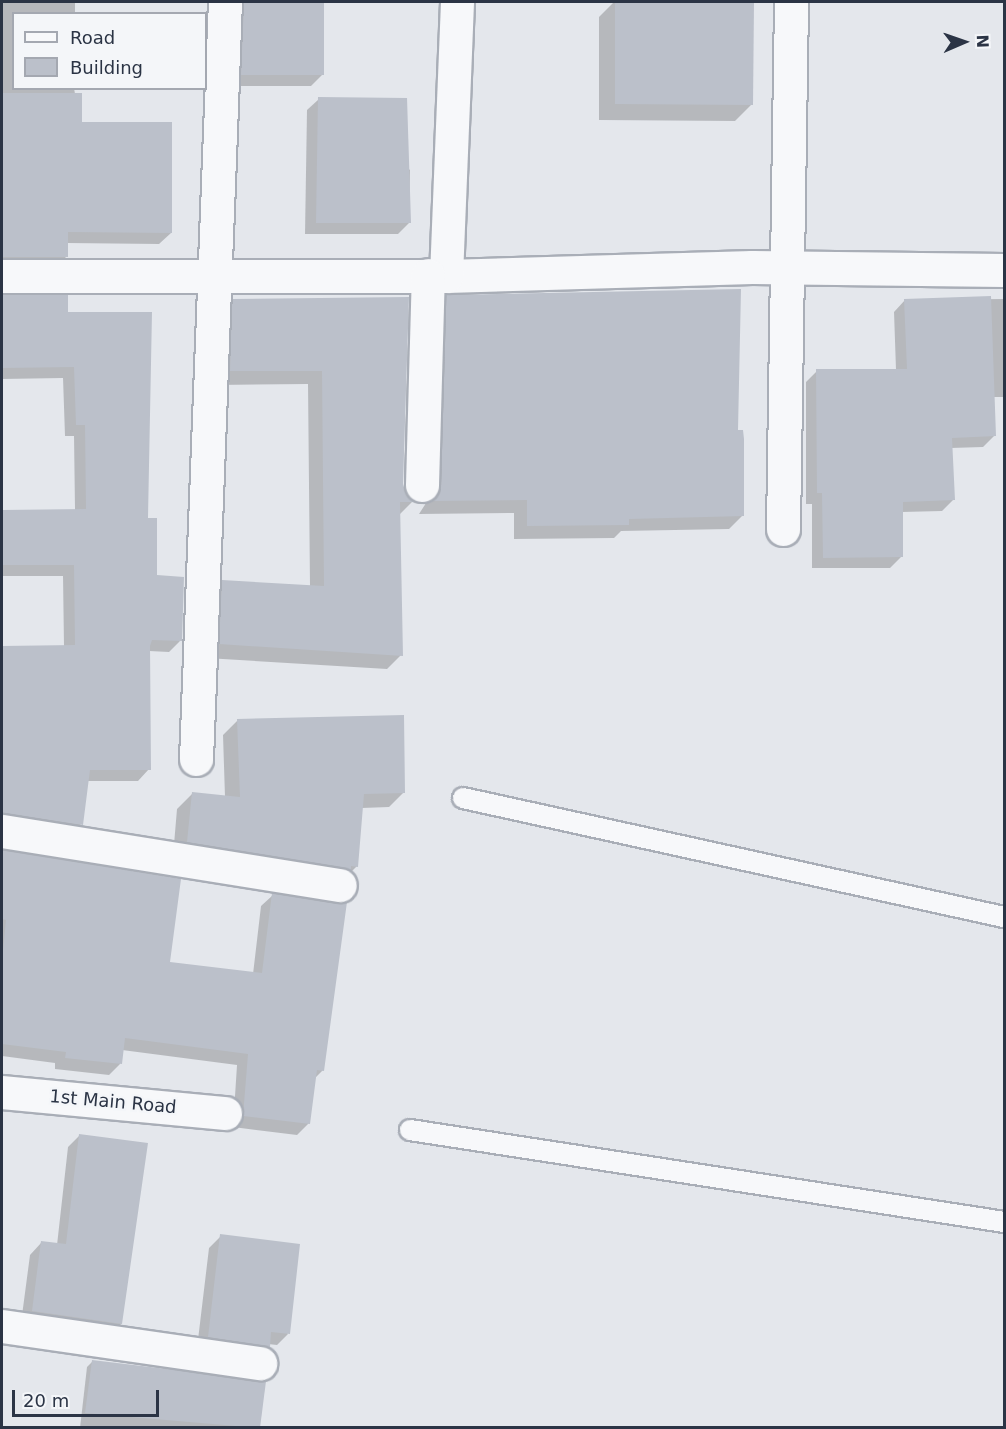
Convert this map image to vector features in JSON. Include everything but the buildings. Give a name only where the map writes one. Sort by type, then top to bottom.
[{"type":"street","points":[[196,759],[225,2]]},
{"type":"street","points":[[422,485],[457,2]]},
{"type":"street","points":[[783,530],[785,268],[791,2]]},
{"type":"street","points":[[2,276],[216,273],[437,275],[785,268],[1005,270]]},
{"type":"street","points":[[2,831],[340,885]]},
{"type":"street","name":"1st Main Road","points":[[2,1092],[225,1113]]},
{"type":"street","points":[[2,1326],[260,1363]]},
{"type":"lane","points":[[463,798],[1005,917]]},
{"type":"lane","points":[[410,1130],[1005,1222]]}]
